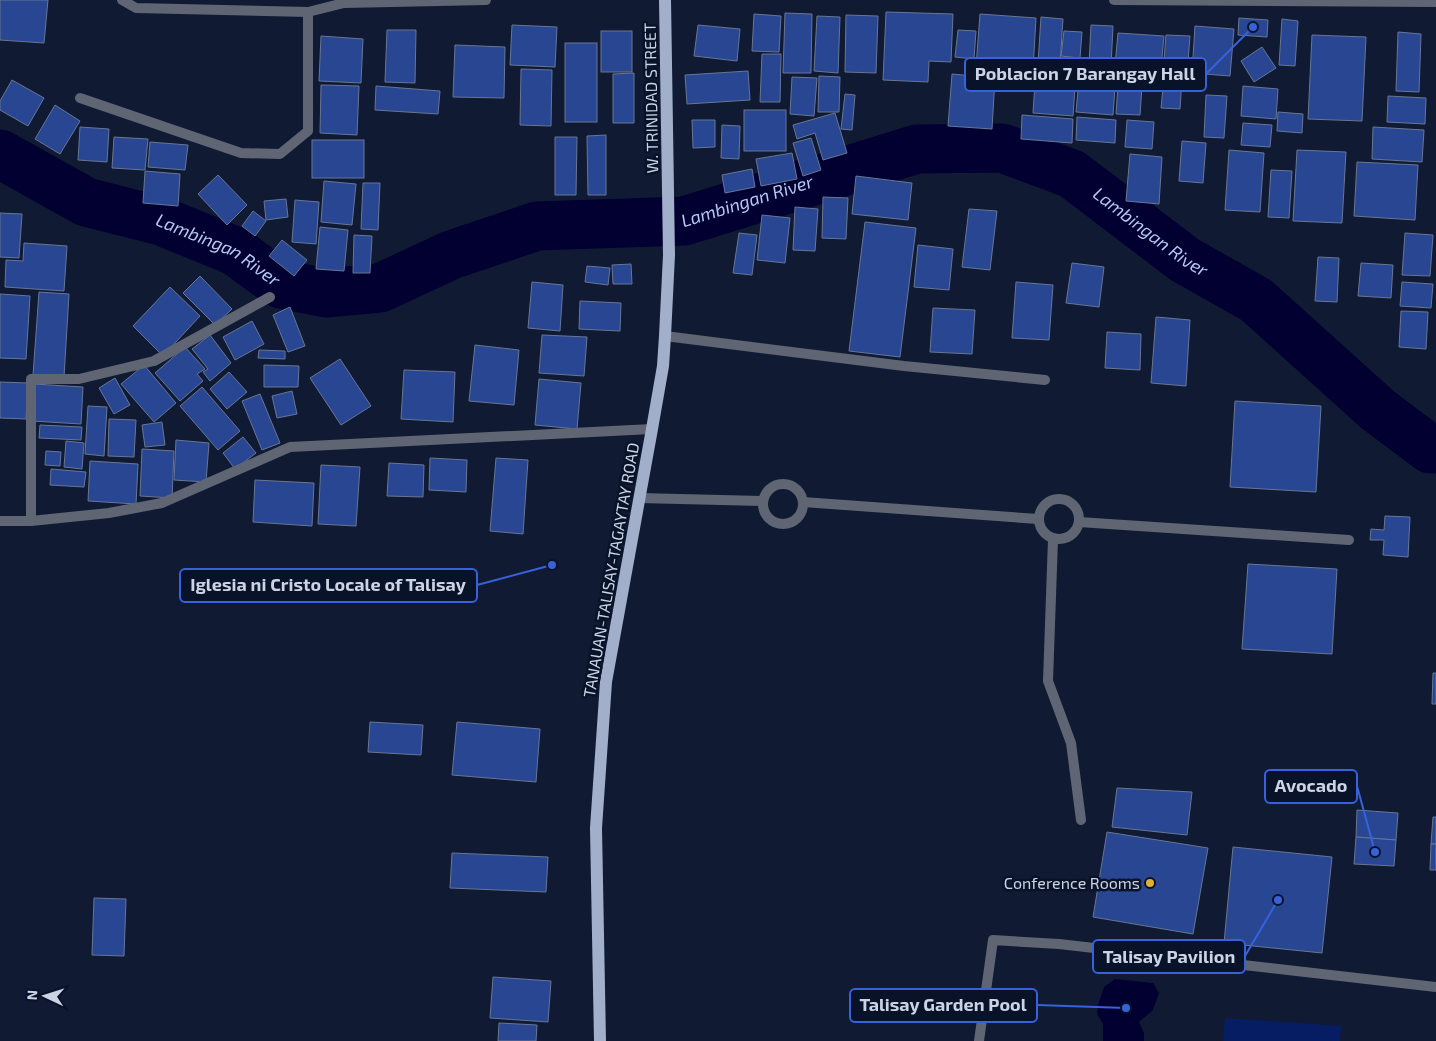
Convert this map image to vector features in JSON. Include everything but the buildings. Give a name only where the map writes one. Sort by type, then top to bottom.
[{"type":"main road","name":"W. TRINIDAD STREET","points":[[665,0],[668,195]]},
{"type":"main road","name":"TANAUAN-TALISAY-TAGAYTAY ROAD","points":[[600,1041],[596,828],[606,682],[662,366],[669,255],[668,195]]},
{"type":"street","points":[[122,0],[136,8],[269,12],[308,12],[344,1],[486,0]]},
{"type":"street","points":[[267,0],[269,12]]},
{"type":"street","points":[[1114,0],[1436,2]]},
{"type":"street","points":[[80,98],[241,153],[280,154],[308,131],[308,12]]},
{"type":"street","points":[[31,521],[31,379],[79,379],[154,361],[270,297]]},
{"type":"street","points":[[665,336],[904,366],[1045,380]]},
{"type":"street","points":[[0,521],[31,521],[109,513],[162,503],[290,447],[652,429]]},
{"type":"street","points":[[780,483],[786,483],[797,490],[802,495],[803,502],[800,515],[789,523],[782,524],[769,519],[762,508],[762,501],[768,489],[780,483]]},
{"type":"street","points":[[639,498],[762,501]]},
{"type":"street","points":[[1060,498],[1072,503],[1079,515],[1079,522],[1072,534],[1060,540],[1046,536],[1038,519],[1043,507],[1053,499],[1060,498]]},
{"type":"street","points":[[803,502],[1038,519]]},
{"type":"street","points":[[1079,522],[1349,540]]},
{"type":"street","points":[[1053,539],[1048,681],[1071,744],[1081,820]]},
{"type":"street","points":[[979,1041],[993,940],[1059,944],[1436,987]]},
{"type":"shaded area","points":[[1115,979],[1153,983],[1159,993],[1153,1010],[1139,1022],[1144,1033],[1144,1041],[1103,1041],[1103,1024],[1097,1014],[1098,1005],[1104,987]]},
{"type":"shaded area","points":[[1225,1018],[1341,1026],[1340,1041],[1223,1041]]},
{"type":"waterway","name":"Lambingan River","points":[[0,154],[86,202],[161,221],[235,251],[280,284],[326,293],[380,288],[451,255],[537,226],[684,221],[917,149],[1002,148],[1072,174],[1185,260],[1256,300],[1378,410],[1430,449],[1436,449]]},
{"type":"place","name":"Poblacion 7 Barangay Hall","points":[[1253,27]]},
{"type":"place","name":"Iglesia ni Cristo Locale of Talisay","points":[[552,565]]},
{"type":"place","name":"Avocado","points":[[1375,852]]},
{"type":"place","name":"Conference Rooms","points":[[1150,883]]},
{"type":"place","name":"Talisay Pavilion","points":[[1278,900]]},
{"type":"place","name":"Talisay Garden Pool","points":[[1126,1008]]}]
